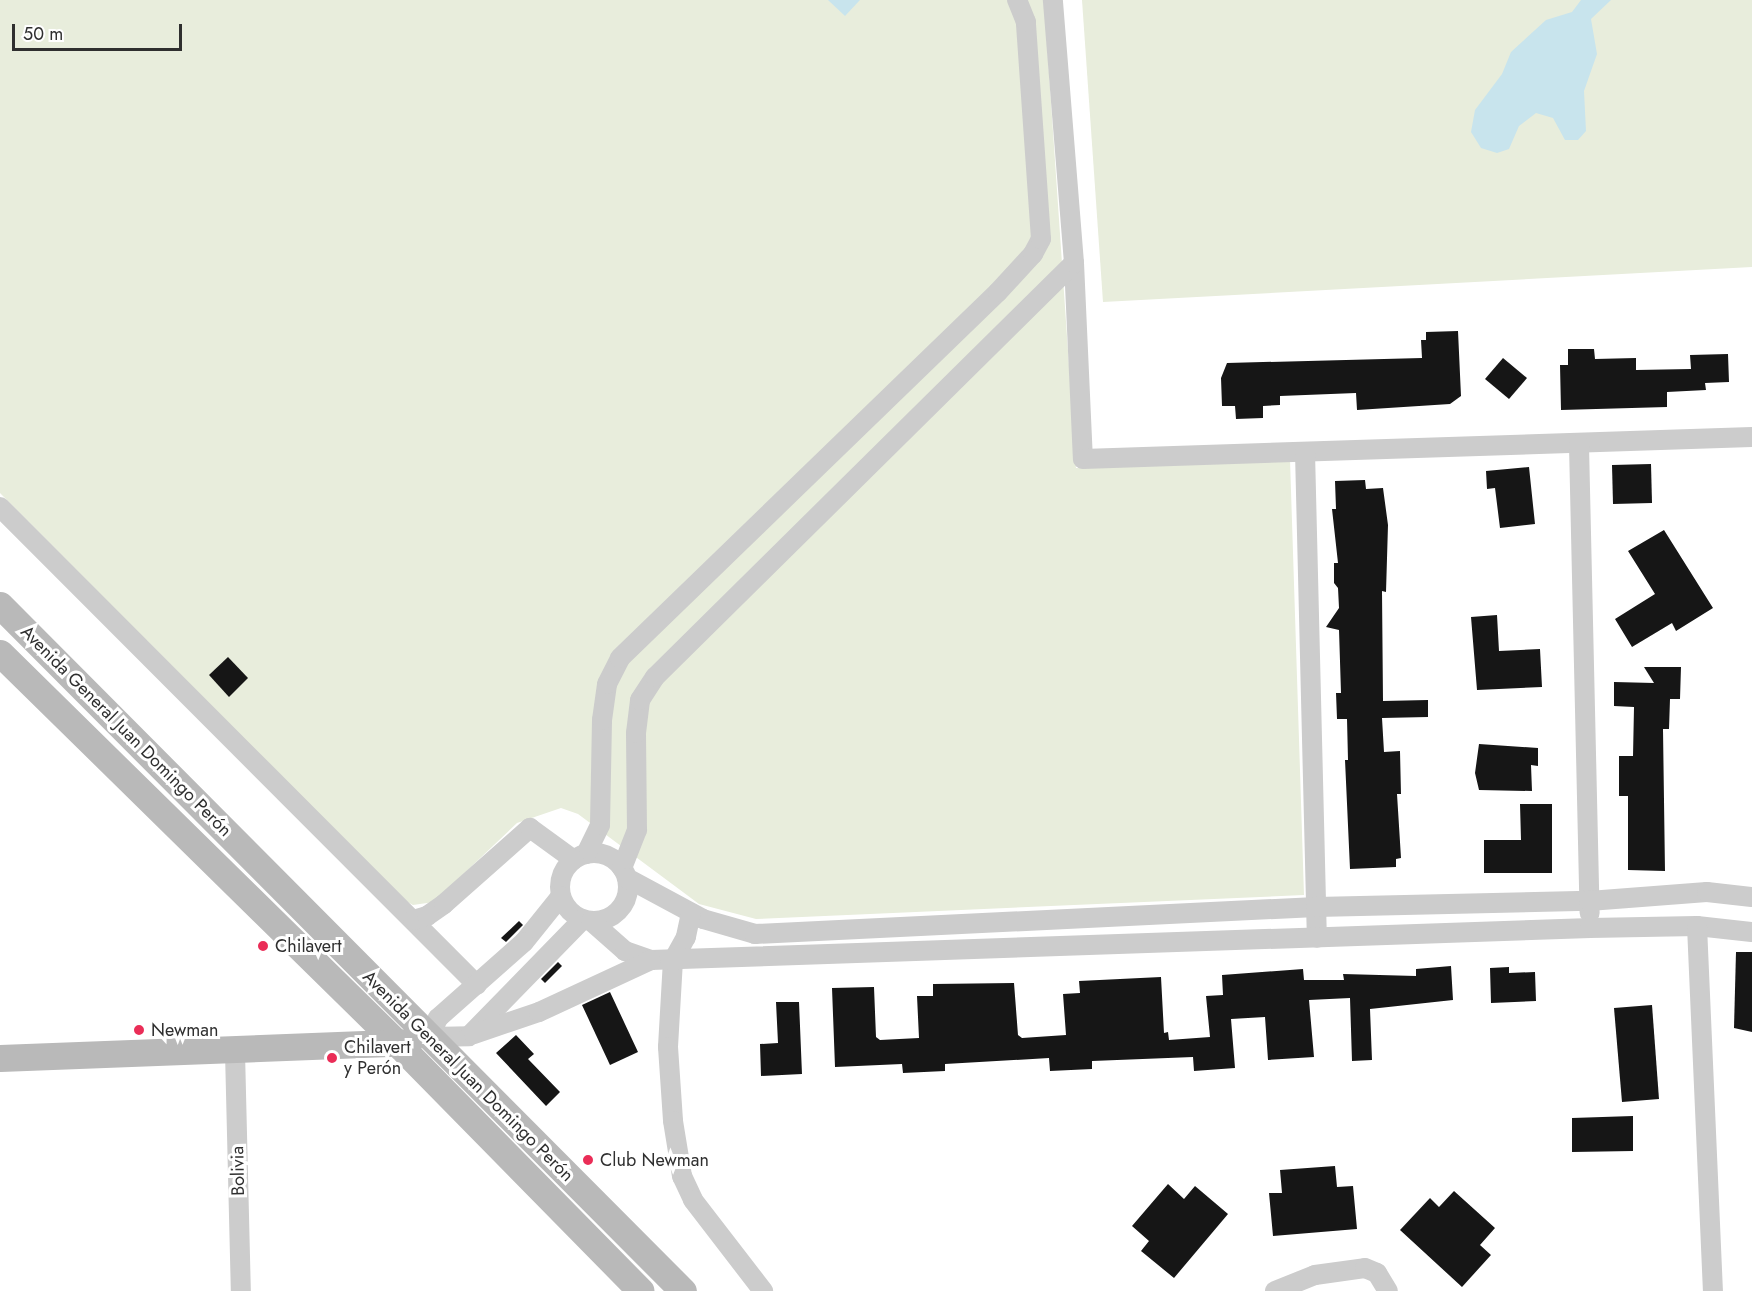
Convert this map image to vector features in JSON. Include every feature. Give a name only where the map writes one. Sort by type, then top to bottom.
[{"type":"main road","name":"Avenida General Juan Domingo Perón","points":[[0,605],[683,1291]]},
{"type":"main road","name":"Avenida General Juan Domingo Perón","points":[[0,653],[398,1044],[641,1291]]},
{"type":"main road","points":[[0,1058],[139,1050],[235,1052],[398,1044],[430,1037]]},
{"type":"street","points":[[1017,0],[1026,22],[1041,239],[1033,254],[998,292],[620,658],[607,684],[603,711],[600,825],[580,857],[562,876],[561,896],[570,910],[587,920],[625,951],[651,960],[1590,928],[1697,926],[1752,932]]},
{"type":"street","points":[[1053,0],[1074,263],[1083,459],[1579,445],[1752,437]]},
{"type":"street","points":[[469,1036],[587,920],[612,916],[621,909],[626,899],[624,873],[637,831],[636,733],[640,700],[655,677],[1074,263]]},
{"type":"street","points":[[1579,445],[1590,928]]},
{"type":"street","points":[[1305,452],[1317,938]]},
{"type":"street","points":[[0,507],[477,985]]},
{"type":"street","points":[[412,920],[427,916],[444,904],[530,828],[580,857],[606,856],[624,873],[691,913],[755,934],[1316,907],[1589,901],[1707,892],[1752,897]]},
{"type":"street","points":[[561,896],[524,942],[438,1018],[430,1037],[469,1036],[539,1012],[651,960]]},
{"type":"street","points":[[691,913],[686,937],[673,960],[668,1047],[673,1121],[682,1176],[693,1200],[763,1291]]},
{"type":"street","points":[[1697,926],[1713,1291]]},
{"type":"street","name":"Bolivia","points":[[235,1052],[242,1291]]},
{"type":"street","points":[[1275,1291],[1315,1275],[1365,1268],[1377,1273],[1388,1291]]},
{"type":"green space","points":[[0,0],[1044,0],[1076,468],[1290,459],[1304,895],[756,919],[699,904],[578,814],[561,808],[517,823],[434,902],[413,905],[404,900],[0,493]]},
{"type":"green space","points":[[1082,0],[1752,0],[1752,267],[1103,302]]},
{"type":"water","points":[[828,0],[860,0],[845,16]]},
{"type":"water","points":[[1581,0],[1611,0],[1591,19],[1597,54],[1584,91],[1586,131],[1578,140],[1565,140],[1553,118],[1536,113],[1519,126],[1509,149],[1497,153],[1481,148],[1471,132],[1475,110],[1502,74],[1511,52],[1546,20],[1572,12]]},
{"type":"building","points":[[1458,331],[1461,396],[1450,404],[1357,410],[1356,393],[1280,396],[1280,405],[1263,406],[1263,418],[1236,419],[1235,406],[1222,406],[1221,378],[1227,363],[1422,358],[1421,340],[1426,340],[1426,332]]},
{"type":"building","points":[[1568,349],[1594,349],[1595,359],[1636,358],[1636,370],[1691,369],[1690,355],[1728,354],[1729,382],[1705,383],[1706,390],[1667,392],[1667,407],[1561,410],[1560,365],[1568,365]]},
{"type":"building","points":[[1503,358],[1527,378],[1509,399],[1485,379]]},
{"type":"building","points":[[1651,464],[1652,503],[1613,504],[1612,465]]},
{"type":"building","points":[[1529,467],[1535,524],[1500,528],[1495,488],[1487,489],[1486,471]]},
{"type":"building","points":[[1365,480],[1366,489],[1383,488],[1388,525],[1386,592],[1382,591],[1383,701],[1428,700],[1428,717],[1382,718],[1384,752],[1400,751],[1401,794],[1397,794],[1401,858],[1396,859],[1396,867],[1350,869],[1345,760],[1348,760],[1347,719],[1337,719],[1336,693],[1341,693],[1339,630],[1326,627],[1339,608],[1338,588],[1334,583],[1334,563],[1338,563],[1332,509],[1336,509],[1335,481]]},
{"type":"building","points":[[1664,530],[1713,608],[1676,631],[1672,623],[1632,647],[1615,619],[1655,594],[1628,551]]},
{"type":"building","points":[[1497,615],[1499,651],[1540,649],[1542,687],[1477,690],[1471,617]]},
{"type":"building","points":[[228,657],[248,678],[229,697],[209,675]]},
{"type":"building","points":[[1644,667],[1681,667],[1680,699],[1670,699],[1669,729],[1663,729],[1665,871],[1628,870],[1628,796],[1619,796],[1619,756],[1633,756],[1634,707],[1614,706],[1614,682],[1654,683]]},
{"type":"building","points":[[1479,744],[1538,748],[1538,766],[1531,765],[1532,791],[1479,790],[1475,773]]},
{"type":"building","points":[[1520,804],[1552,804],[1552,873],[1484,873],[1484,840],[1521,840]]},
{"type":"building","points":[[519,921],[523,925],[506,942],[501,938]]},
{"type":"building","points":[[1736,952],[1752,952],[1752,1032],[1734,1028]]},
{"type":"building","points":[[558,962],[562,966],[545,983],[541,979]]},
{"type":"building","points":[[1451,966],[1453,1000],[1370,1009],[1372,1060],[1352,1061],[1350,998],[1309,1000],[1314,1057],[1268,1060],[1265,1017],[1231,1019],[1235,1068],[1194,1071],[1193,1057],[1092,1061],[1092,1069],[1050,1071],[1049,1058],[945,1064],[945,1071],[903,1073],[902,1064],[835,1067],[832,988],[874,987],[876,1037],[880,1040],[919,1038],[917,996],[933,996],[933,984],[1014,983],[1018,1035],[1022,1038],[1066,1035],[1063,994],[1080,993],[1079,981],[1161,977],[1164,1033],[1168,1032],[1169,1040],[1210,1037],[1206,996],[1223,995],[1222,975],[1303,969],[1304,980],[1344,980],[1343,974],[1416,976],[1416,969]]},
{"type":"building","points":[[1509,967],[1509,973],[1535,972],[1536,1001],[1491,1003],[1490,968]]},
{"type":"building","points":[[610,992],[638,1052],[610,1065],[582,1005]]},
{"type":"building","points":[[776,1002],[799,1002],[802,1074],[761,1076],[760,1044],[778,1043]]},
{"type":"building","points":[[1652,1005],[1659,1099],[1622,1102],[1614,1008]]},
{"type":"building","points":[[516,1035],[534,1054],[528,1059],[560,1092],[546,1106],[496,1053]]},
{"type":"building","points":[[1633,1116],[1633,1151],[1572,1152],[1572,1118]]},
{"type":"building","points":[[1335,1166],[1337,1187],[1353,1186],[1357,1229],[1273,1236],[1269,1193],[1282,1193],[1280,1170]]},
{"type":"building","points":[[1168,1184],[1184,1199],[1195,1186],[1228,1214],[1174,1278],[1141,1251],[1149,1241],[1132,1226]]},
{"type":"building","points":[[1454,1191],[1495,1228],[1480,1245],[1491,1255],[1462,1287],[1400,1230],[1430,1198],[1439,1207]]},
{"type":"place","name":"Chilavert","points":[[263,946]]},
{"type":"place","name":"Newman","points":[[139,1030]]},
{"type":"place","name":"Chilavert y Perón","points":[[332,1058]]},
{"type":"place","name":"Club Newman","points":[[588,1160]]}]
